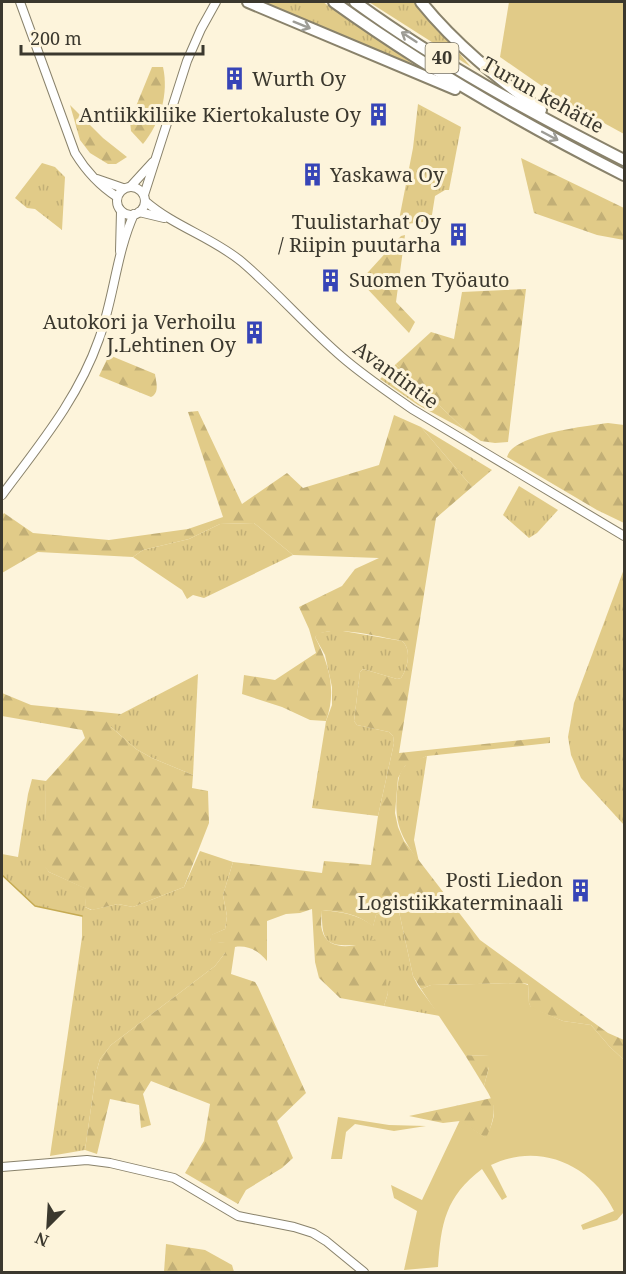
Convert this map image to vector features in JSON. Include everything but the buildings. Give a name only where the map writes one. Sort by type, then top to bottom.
[{"type":"highway","points":[[248,2],[498,108]]},
{"type":"highway","name":"Turun kehätie","points":[[334,2],[406,52],[498,108],[624,175]]},
{"type":"highway","name":"Turun kehätie","points":[[355,2],[458,68],[575,135],[624,160]]},
{"type":"highway","points":[[420,2],[453,39],[478,61],[575,135]]},
{"type":"street","points":[[20,2],[66,134],[75,153],[87,172],[117,197]]},
{"type":"street","points":[[120,252],[148,187],[154,160],[194,43],[216,2]]},
{"type":"street","points":[[2,495],[61,417],[82,381],[104,326],[116,281],[120,252],[121,211],[117,204],[117,197],[154,160]]},
{"type":"street","points":[[96,179],[139,189],[144,198]]},
{"type":"street","name":"Avantintie","points":[[144,198],[166,218],[230,252],[342,357],[395,398],[624,536]]},
{"type":"street","points":[[121,211],[136,213]]},
{"type":"street","name":"Avantintie","points":[[136,213],[166,218]]},
{"type":"street","points":[[2,1167],[97,1160],[174,1178],[238,1216],[313,1233],[364,1272]]},
{"type":"green space","points":[[260,2],[323,2],[432,77],[299,20]]},
{"type":"green space","points":[[369,2],[416,2],[471,67]]},
{"type":"green space","points":[[509,2],[624,2],[624,134],[562,100],[500,57]]},
{"type":"green space","points":[[152,67],[163,67],[164,98],[154,127],[143,144],[131,131],[130,121]]},
{"type":"green space","points":[[418,104],[461,127],[449,190],[435,196],[431,221],[398,225],[413,148]]},
{"type":"green space","points":[[70,105],[103,138],[127,157],[116,164],[108,164],[90,153],[80,140]]},
{"type":"green space","points":[[521,158],[624,208],[624,240],[597,235],[534,213]]},
{"type":"green space","points":[[42,163],[55,167],[65,177],[62,230],[35,209],[27,208],[15,198]]},
{"type":"green space","points":[[405,235],[396,302],[415,322],[409,333],[360,281],[401,236]]},
{"type":"green space","points":[[526,289],[508,442],[481,441],[465,430],[396,364],[431,332],[454,339],[462,292]]},
{"type":"green space","points":[[109,355],[155,374],[156,393],[151,397],[99,376]]},
{"type":"green space","points":[[396,364],[465,430],[418,405],[380,379]]},
{"type":"green space","points":[[198,411],[242,504],[287,473],[303,488],[379,465],[394,415],[421,427],[472,487],[436,518],[399,753],[550,737],[550,743],[427,756],[405,766],[398,778],[395,813],[398,827],[404,841],[480,940],[608,1033],[624,1040],[624,1060],[591,1025],[563,1021],[531,1008],[528,984],[431,985],[421,989],[413,976],[398,907],[392,906],[376,915],[373,927],[355,916],[322,910],[322,930],[325,938],[331,943],[353,946],[376,939],[388,993],[384,1006],[340,998],[319,978],[315,962],[312,909],[286,914],[267,921],[267,961],[253,949],[235,947],[231,974],[255,982],[306,1093],[277,1121],[293,1158],[282,1168],[246,1190],[238,1204],[185,1173],[204,1141],[210,1104],[151,1081],[143,1094],[151,1125],[141,1128],[139,1105],[110,1099],[97,1154],[85,1150],[96,1073],[100,1059],[111,1045],[215,966],[225,953],[225,943],[210,942],[211,935],[225,929],[227,916],[223,895],[233,862],[322,873],[324,861],[371,865],[378,816],[394,743],[393,736],[389,732],[357,725],[354,721],[360,672],[363,669],[397,679],[401,678],[408,659],[405,644],[402,641],[343,631],[331,631],[315,637],[330,678],[331,699],[326,721],[310,720],[282,707],[242,694],[244,675],[275,680],[316,653],[299,607],[342,586],[355,569],[379,558],[293,555],[254,523],[220,524],[189,539],[143,550],[133,557],[38,552],[2,573],[2,516],[4,513],[33,533],[109,540],[188,529],[223,517],[188,412]]},
{"type":"green space","points":[[608,423],[624,425],[624,523],[597,510],[507,457],[512,449],[522,442],[536,437]]},
{"type":"green space","points":[[421,427],[492,470],[472,487]]},
{"type":"green space","points":[[519,486],[558,510],[537,533],[529,538],[503,515]]},
{"type":"green space","points":[[254,523],[293,555],[204,598],[193,595],[187,599],[182,590],[133,557],[143,550],[189,539],[220,524]]},
{"type":"green space","points":[[624,569],[624,825],[581,778],[571,755],[568,737],[574,703]]},
{"type":"green space","points":[[337,630],[402,641],[407,649],[406,669],[401,678],[397,679],[363,669],[360,672],[354,721],[357,725],[389,732],[393,736],[394,743],[378,816],[312,808],[326,721],[332,705],[332,687],[325,655],[315,637],[318,633]]},
{"type":"green space","points":[[198,674],[193,775],[136,749],[110,726],[121,714]]},
{"type":"green space","points":[[2,693],[31,705],[121,714],[111,727],[136,749],[193,775],[192,788],[208,791],[209,823],[184,887],[133,907],[118,904],[92,910],[85,907],[86,889],[49,872],[44,866],[46,781],[85,738],[82,730],[2,716]]},
{"type":"green space","points":[[427,756],[414,840],[419,862],[400,829],[396,803],[401,772],[405,766]]},
{"type":"green space","points":[[32,779],[46,781],[45,866],[49,872],[87,889],[85,907],[91,910],[118,904],[133,907],[184,887],[200,851],[233,862],[223,895],[227,916],[225,929],[212,935],[210,941],[225,943],[225,953],[215,966],[111,1045],[100,1059],[96,1073],[85,1150],[50,1156],[82,937],[82,916],[35,906],[2,875],[2,854],[18,857]]},
{"type":"green space","points":[[392,906],[398,907],[413,976],[440,1016],[384,1006],[388,993],[363,945],[342,945],[329,942],[323,931],[322,910],[355,916],[373,926],[376,915]]},
{"type":"green space","points":[[522,983],[528,985],[531,1007],[563,1021],[591,1025],[624,1060],[623,1213],[617,1220],[583,1230],[581,1225],[614,1211],[592,1181],[578,1170],[545,1157],[509,1158],[491,1165],[507,1197],[502,1200],[482,1169],[460,1190],[447,1212],[443,1224],[438,1267],[404,1270],[417,1211],[394,1198],[391,1185],[422,1200],[460,1120],[486,1138],[494,1112],[492,1100],[484,1086],[489,1067],[489,1056],[465,1055],[421,989],[431,985]]},
{"type":"green space","points":[[465,1055],[489,1056],[489,1067],[484,1086]]},
{"type":"green space","points":[[492,1098],[494,1113],[487,1139],[460,1121],[443,1123],[409,1116]]},
{"type":"green space","points":[[338,1117],[389,1125],[426,1126],[394,1131],[355,1124],[346,1132],[342,1159],[331,1159]]},
{"type":"green space","points":[[166,1244],[205,1250],[232,1265],[234,1272],[164,1272]]},
{"type":"waterway","points":[[2,875],[35,906],[82,916]]},
{"type":"place","name":"Wurth Oy","points":[[234,79]]},
{"type":"place","name":"Antiikkiliike Kiertokaluste Oy","points":[[379,115]]},
{"type":"place","name":"Yaskawa Oy","points":[[312,175]]},
{"type":"place","name":"Tuulistarhat Oy / Riipin puutarha","points":[[459,234]]},
{"type":"place","name":"Suomen Työauto","points":[[331,280]]},
{"type":"place","name":"Autokori ja Verhoilu J.Lehtinen Oy","points":[[254,333]]},
{"type":"place","name":"Posti Liedon Logistiikkaterminaali","points":[[581,891]]}]
